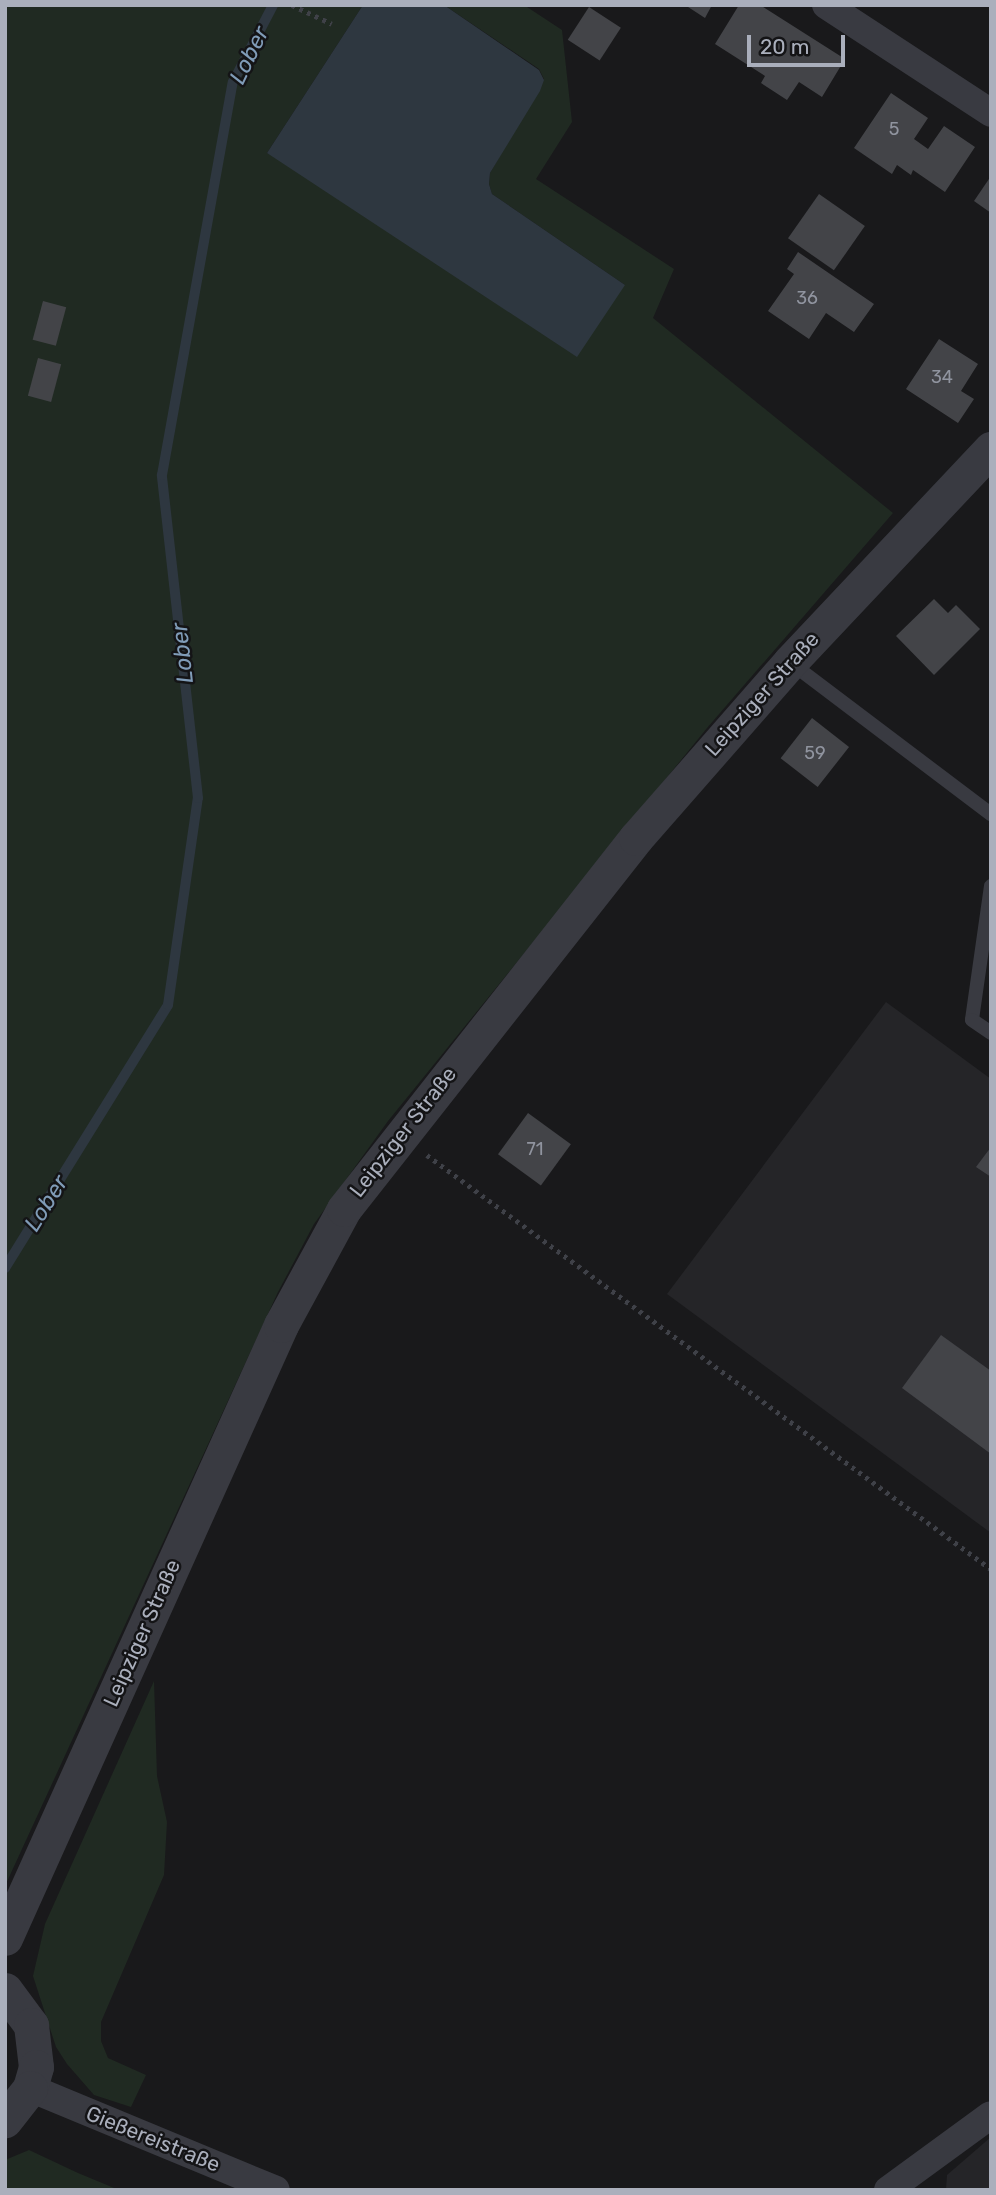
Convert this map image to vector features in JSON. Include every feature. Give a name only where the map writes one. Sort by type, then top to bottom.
[{"type":"street","points":[[826,5],[991,113]]},
{"type":"street","name":"Leipziger Straße","points":[[5,1938],[281,1325],[344,1209],[399,1135],[636,838],[790,662],[991,449]]},
{"type":"street","points":[[5,1990],[31,2025],[36,2067],[30,2088],[5,2120]]},
{"type":"street","name":"Gießereistraße","points":[[30,2088],[276,2190]]},
{"type":"street","points":[[905,2186],[991,2115]]},
{"type":"lane","points":[[790,662],[988,806]]},
{"type":"lane","points":[[991,886],[972,1020],[991,1033]]},
{"type":"path","points":[[292,5],[332,24]]},
{"type":"path","points":[[399,1135],[991,1569]]},
{"type":"shaded area","points":[[5,5],[363,5],[267,153],[625,285],[492,194],[490,173],[544,79],[539,69],[444,5],[524,5],[562,30],[572,122],[536,179],[674,269],[653,318],[893,513],[707,728],[388,1121],[314,1224],[278,1292],[5,1886]]},
{"type":"shaded area","points":[[363,5],[444,5],[539,70],[544,80],[540,91],[490,173],[489,184],[492,194],[625,285],[577,357],[267,153]]},
{"type":"shaded area","points":[[886,1002],[991,1079],[991,1533],[667,1294]]},
{"type":"shaded area","points":[[154,1681],[157,1776],[167,1822],[164,1875],[101,2022],[101,2041],[108,2058],[146,2075],[131,2107],[94,2095],[67,2064],[56,2047],[33,1976],[45,1924]]},
{"type":"shaded area","points":[[991,2137],[991,2190],[946,2190],[947,2175]]},
{"type":"shaded area","points":[[29,2150],[119,2190],[5,2190],[5,2160]]},
{"type":"building","points":[[685,5],[712,5],[705,18]]},
{"type":"building","points":[[739,5],[760,5],[845,59],[822,97],[799,82],[787,100],[761,83],[765,76],[715,44]]},
{"type":"building","points":[[589,7],[621,28],[600,60],[568,40]]},
{"type":"building","points":[[891,93],[928,118],[914,139],[928,149],[944,126],[975,147],[945,192],[913,170],[911,175],[897,165],[892,174],[854,148]]},
{"type":"building","points":[[991,176],[991,213],[974,201]]},
{"type":"building","points":[[819,194],[865,226],[834,270],[788,238]]},
{"type":"building","points":[[798,252],[874,304],[854,332],[826,313],[809,339],[768,311],[794,274],[787,269]]},
{"type":"building","points":[[43,301],[66,307],[56,346],[33,340]]},
{"type":"building","points":[[939,339],[978,364],[961,391],[974,399],[958,423],[906,389]]},
{"type":"building","points":[[38,358],[61,364],[51,402],[28,396]]},
{"type":"building","points":[[934,599],[948,613],[956,605],[980,629],[934,675],[896,636]]},
{"type":"building","points":[[812,718],[849,747],[818,787],[781,758]]},
{"type":"building","points":[[528,1113],[571,1144],[541,1185],[498,1154]]},
{"type":"building","points":[[991,1147],[991,1177],[976,1167]]},
{"type":"building","points":[[941,1335],[991,1371],[991,1454],[902,1388]]},
{"type":"waterway","name":"Lober","points":[[5,1268],[168,1005],[198,798],[162,475],[233,82],[273,5]]}]
